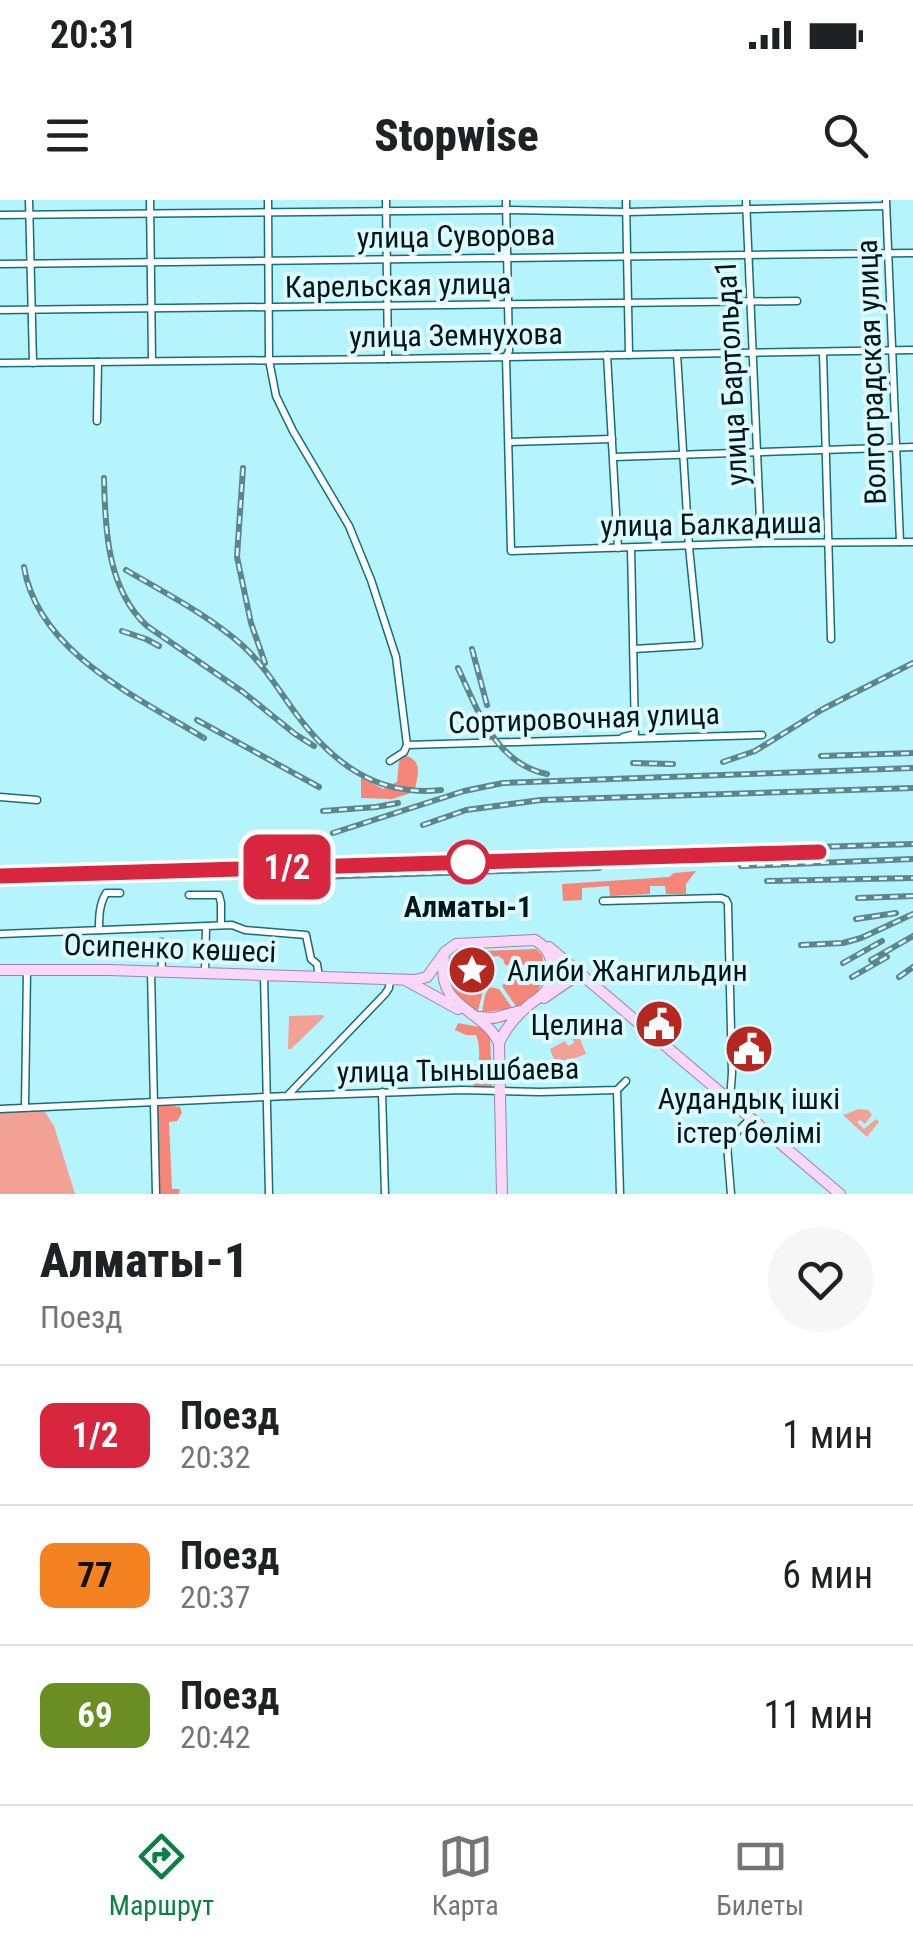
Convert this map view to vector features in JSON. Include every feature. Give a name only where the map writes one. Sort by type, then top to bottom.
[{"type":"main road","points":[[499,1043],[507,1027],[546,990],[552,973],[548,950],[535,940]]},
{"type":"main road","points":[[405,980],[428,977],[444,952],[462,943],[545,943],[840,1194]]},
{"type":"main road","points":[[444,952],[442,970],[447,990],[459,1006],[492,1030],[499,1043],[502,1194]]},
{"type":"main road","points":[[563,986],[575,975],[572,966]]},
{"type":"main road","name":"Осипенко көшесі","points":[[0,970],[405,980]]},
{"type":"main road","points":[[405,980],[482,1018],[526,1008],[580,980],[594,984]]},
{"type":"street","points":[[30,200],[33,363]]},
{"type":"street","points":[[150,200],[152,361]]},
{"type":"street","points":[[268,200],[268,360],[278,402],[349,526],[396,656],[407,746],[390,761]]},
{"type":"street","points":[[386,200],[388,360]]},
{"type":"street","points":[[506,200],[508,442],[612,439]]},
{"type":"street","points":[[626,200],[629,355]]},
{"type":"street","points":[[0,215],[626,212],[746,204],[886,203]]},
{"type":"street","name":"Волгоградская улица","points":[[886,203],[900,542]]},
{"type":"street","name":"улица Бартольда1","points":[[746,204],[761,543]]},
{"type":"street","name":"улица Суворова","points":[[0,264],[913,253]]},
{"type":"street","name":"Карельская улица","points":[[0,310],[796,302]]},
{"type":"street","name":"улица Земнухова","points":[[0,363],[913,350]]},
{"type":"street","points":[[823,352],[831,640]]},
{"type":"street","points":[[634,648],[698,645],[678,354]]},
{"type":"street","points":[[607,355],[618,548]]},
{"type":"street","points":[[97,421],[98,362]]},
{"type":"street","name":"улица Балкадиша","points":[[508,442],[511,551],[913,542]]},
{"type":"street","points":[[614,458],[913,447]]},
{"type":"street","points":[[612,740],[635,734],[632,548]]},
{"type":"street","name":"Сортировочная улица","points":[[407,746],[762,735]]},
{"type":"street","points":[[0,797],[37,800]]},
{"type":"street","points":[[99,930],[102,900],[106,893],[120,893]]},
{"type":"street","points":[[190,895],[218,894],[222,925]]},
{"type":"street","points":[[603,901],[726,900],[730,1102]]},
{"type":"street","points":[[0,934],[222,925],[307,936],[319,977]]},
{"type":"street","points":[[205,974],[206,927]]},
{"type":"street","points":[[156,1194],[156,972],[160,942]]},
{"type":"street","points":[[25,1108],[27,970]]},
{"type":"street","points":[[264,976],[269,1194]]},
{"type":"street","points":[[287,1096],[385,994],[390,979]]},
{"type":"street","name":"улица Тынышбаева","points":[[267,1097],[462,1090],[617,1090],[626,1081]]},
{"type":"street","points":[[617,1090],[620,1194]]},
{"type":"street","points":[[382,1092],[385,1194]]},
{"type":"street","points":[[0,1109],[267,1097]]},
{"type":"street","points":[[731,1194],[728,1144],[751,1119]]},
{"type":"shaded area","points":[[403,755],[417,764],[414,792],[392,799],[361,798],[361,777],[383,789],[397,782]]},
{"type":"shaded area","points":[[696,871],[686,884],[686,894],[666,894],[665,886],[650,886],[650,894],[610,896],[609,886],[582,888],[582,900],[563,901],[562,884],[669,877]]},
{"type":"shaded area","points":[[536,949],[544,965],[505,965],[498,956],[481,965],[477,961],[477,951]]},
{"type":"shaded area","points":[[544,970],[536,993],[517,1008],[502,986],[507,979],[506,971]]},
{"type":"shaded area","points":[[447,974],[462,974],[466,980],[484,987],[478,1011],[458,997]]},
{"type":"shaded area","points":[[489,987],[499,989],[513,1009],[482,1012]]},
{"type":"shaded area","points":[[289,1016],[324,1017],[288,1049]]},
{"type":"shaded area","points":[[458,1023],[479,1027],[490,1035],[492,1087],[473,1087],[479,1061],[478,1041],[476,1035],[455,1030]]},
{"type":"shaded area","points":[[578,1034],[586,1054],[555,1062],[550,1049],[565,1041],[568,1046],[574,1043],[572,1037]]},
{"type":"shaded area","points":[[157,1104],[180,1107],[182,1113],[177,1121],[169,1122],[172,1189],[180,1189],[179,1194],[158,1194]]},
{"type":"shaded area","points":[[43,1109],[54,1126],[75,1194],[0,1194],[0,1111]]},
{"type":"shaded area","points":[[859,1109],[872,1115],[865,1124],[857,1122],[864,1129],[876,1119],[879,1122],[867,1137],[843,1115]]},
{"type":"railway","points":[[243,468],[237,557],[251,623],[265,663]]},
{"type":"railway","points":[[104,478],[111,557],[134,611],[147,626],[314,746]]},
{"type":"railway","points":[[24,567],[33,597],[69,648],[121,688],[204,738]]},
{"type":"railway","points":[[126,570],[201,614],[242,645],[323,746],[357,772],[396,788],[441,790]]},
{"type":"railway","points":[[122,631],[159,646]]},
{"type":"railway","points":[[472,649],[487,705]]},
{"type":"railway","points":[[723,762],[755,751],[823,709],[913,663]]},
{"type":"railway","points":[[458,668],[482,718],[502,747],[514,759],[547,774]]},
{"type":"railway","points":[[197,720],[319,787]]},
{"type":"railway","points":[[821,756],[913,753]]},
{"type":"railway","points":[[633,763],[673,764]]},
{"type":"railway","points":[[333,833],[464,791],[503,783],[913,768]]},
{"type":"railway","points":[[423,825],[466,810],[541,800],[913,788]]},
{"type":"railway","points":[[323,811],[398,803]]},
{"type":"railway","points":[[0,872],[913,844]]},
{"type":"railway","points":[[741,866],[913,859]]},
{"type":"railway","points":[[249,877],[599,868]]},
{"type":"railway","points":[[767,881],[913,878]]},
{"type":"railway","points":[[858,898],[913,896]]},
{"type":"railway","points":[[856,919],[896,913]]},
{"type":"railway","points":[[801,945],[843,943],[913,914]]},
{"type":"railway","points":[[871,960],[913,936]]},
{"type":"railway","points":[[843,963],[882,941]]},
{"type":"railway","points":[[852,977],[887,957]]},
{"type":"railway","points":[[899,977],[913,967]]},
{"type":"train","name":"1/2","points":[[0,876],[819,852]]},
{"type":"place","name":"Алматы-1","points":[[468,862]]},
{"type":"place","name":"Алиби Жангильдин","points":[[472,970]]},
{"type":"place","name":"Целина","points":[[659,1024]]},
{"type":"place","name":"Аудандық ішкі істер бөлімі","points":[[749,1049]]}]
